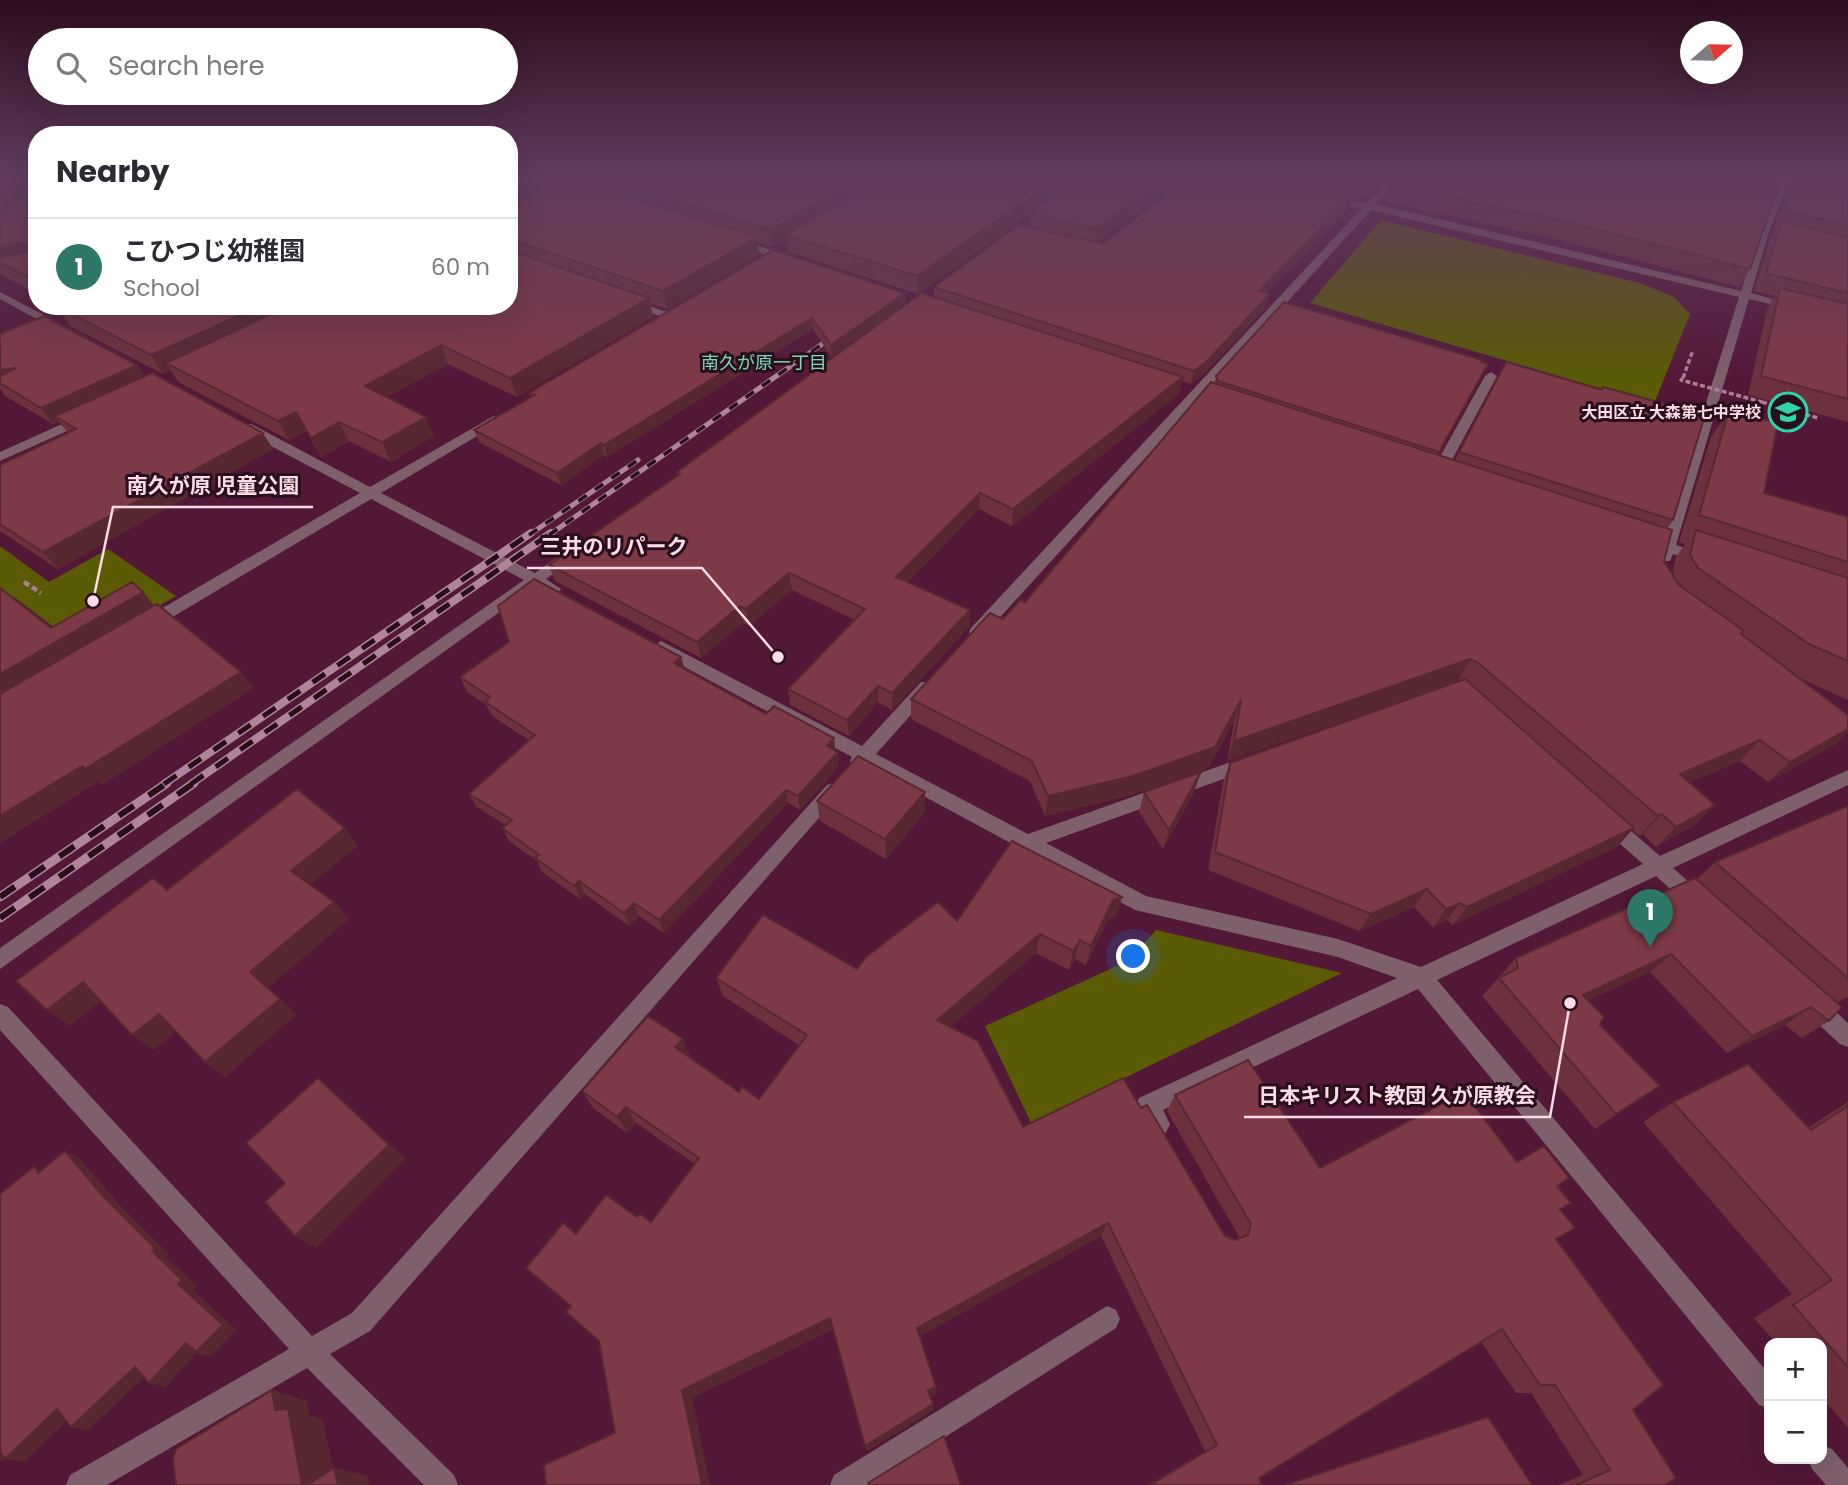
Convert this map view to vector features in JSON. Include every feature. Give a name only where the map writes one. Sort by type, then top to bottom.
[{"type":"street","points":[[744,244],[799,262]]},
{"type":"street","points":[[963,646],[1334,244]]},
{"type":"street","points":[[1528,244],[1804,309]]},
{"type":"street","points":[[1662,572],[1760,244]]},
{"type":"street","points":[[0,295],[28,310]]},
{"type":"street","points":[[620,299],[664,320],[681,309]]},
{"type":"street","points":[[36,315],[76,337]]},
{"type":"street","points":[[1439,471],[1492,376]]},
{"type":"street","points":[[0,457],[101,410]]},
{"type":"street","points":[[132,633],[508,412]]},
{"type":"street","points":[[231,419],[573,600]]},
{"type":"street","points":[[1630,535],[1719,565]]},
{"type":"street","points":[[0,960],[581,547]]},
{"type":"street","points":[[646,639],[1142,904],[1338,948],[1421,977],[1764,1389]]},
{"type":"street","points":[[80,1485],[361,1322],[936,677]]},
{"type":"street","points":[[1025,843],[1260,759]]},
{"type":"street","points":[[1169,1142],[1147,1106],[1848,777]]},
{"type":"street","points":[[1597,811],[1709,911]]},
{"type":"street","points":[[1798,992],[1848,1037]]},
{"type":"street","points":[[0,1014],[309,1352],[444,1485]]},
{"type":"street","points":[[844,1485],[1107,1319]]},
{"type":"street","points":[[1826,1464],[1844,1485]]},
{"type":"path","points":[[1693,350],[1681,380],[1818,418]]},
{"type":"path","points":[[24,582],[41,593]]},
{"type":"shaded area","points":[[1360,244],[1481,244],[1640,283],[1674,297],[1690,314],[1654,404],[1310,303]]},
{"type":"shaded area","points":[[0,546],[49,582],[108,549],[176,596],[84,650],[14,597],[0,605]]},
{"type":"shaded area","points":[[1156,930],[1342,973],[1031,1123],[985,1026],[1130,960]]},
{"type":"building","points":[[28,244],[28,277],[0,263],[0,258],[26,253]]},
{"type":"building","points":[[525,244],[744,244],[663,291]]},
{"type":"building","points":[[816,244],[963,244],[917,276]]},
{"type":"building","points":[[993,244],[1305,244],[1259,291],[1270,294],[1206,362],[1194,371],[934,287]]},
{"type":"building","points":[[1654,244],[1758,244],[1750,269]]},
{"type":"building","points":[[1774,244],[1848,244],[1848,293],[1766,273]]},
{"type":"building","points":[[773,250],[905,293],[831,345],[812,318],[604,445],[601,443],[557,473],[474,430],[535,395],[529,393]]},
{"type":"building","points":[[518,253],[649,298],[510,378],[441,345],[365,386],[426,417],[382,442],[339,422],[311,438],[296,412],[278,421],[166,363],[270,315],[518,315]]},
{"type":"building","points":[[1780,288],[1848,304],[1848,399],[1761,376]]},
{"type":"building","points":[[921,293],[1183,377],[1013,509],[980,493],[896,577],[970,610],[892,693],[878,686],[847,720],[788,689],[865,609],[789,573],[746,609],[740,606],[697,642],[549,565],[680,474],[677,472]]},
{"type":"building","points":[[1284,302],[1488,364],[1439,452],[1218,381],[1216,376]]},
{"type":"building","points":[[74,315],[240,315],[151,355]]},
{"type":"building","points":[[44,316],[137,365],[41,408],[0,383],[0,376],[16,368],[0,370],[0,334]]},
{"type":"building","points":[[1506,362],[1602,390],[1603,387],[1705,415],[1673,520],[1459,452]]},
{"type":"building","points":[[152,373],[263,433],[43,552],[0,524],[0,465],[76,429],[55,416]]},
{"type":"building","points":[[1211,382],[1672,530],[1664,561],[1679,585],[1743,630],[1741,634],[1848,715],[1848,729],[1790,762],[1760,740],[1680,774],[1715,805],[1676,827],[1662,814],[1658,816],[1477,662],[1470,659],[1234,741],[1241,700],[1215,747],[1133,776],[1048,796],[1032,761],[911,699],[990,613],[1003,619],[1020,600],[1025,602]]},
{"type":"building","points":[[1729,410],[1778,423],[1764,493],[1848,517],[1848,562],[1699,515]]},
{"type":"building","points":[[1696,530],[1848,578],[1848,661],[1809,644],[1698,568],[1690,555]]},
{"type":"building","points":[[534,579],[681,657],[674,663],[766,714],[774,706],[834,738],[827,746],[838,752],[798,796],[786,790],[659,920],[634,903],[624,913],[579,881],[574,886],[535,858],[539,855],[502,828],[512,820],[469,794],[535,735],[485,702],[490,697],[460,677],[509,642],[498,606]]},
{"type":"building","points":[[132,582],[143,592],[0,674],[0,588],[51,628]]},
{"type":"building","points":[[157,604],[241,672],[85,769],[82,766],[0,816],[0,694]]},
{"type":"building","points":[[1465,679],[1634,828],[1467,907],[1460,903],[1446,909],[1427,889],[1371,914],[1215,852],[1230,763]]},
{"type":"building","points":[[858,756],[925,792],[885,839],[817,801]]},
{"type":"building","points":[[1201,772],[1169,830],[1144,792]]},
{"type":"building","points":[[297,789],[345,828],[291,871],[334,902],[250,972],[280,999],[205,1062],[159,1014],[132,1035],[83,982],[47,1010],[16,981],[153,878],[167,890]]},
{"type":"building","points":[[1848,806],[1848,978],[1715,862]]},
{"type":"building","points":[[1012,841],[1122,897],[1113,900],[1091,946],[1080,940],[1073,951],[1040,934],[937,1020],[978,1041],[1023,1127],[1123,1078],[1141,1108],[1147,1105],[1225,1236],[1235,1240],[1248,1235],[1251,1224],[1175,1095],[1248,1060],[1320,1168],[1464,1092],[1517,1162],[1544,1146],[1569,1178],[1557,1186],[1571,1203],[1560,1209],[1575,1228],[1556,1239],[1663,1385],[1633,1410],[1676,1478],[1665,1485],[1576,1485],[1610,1470],[1555,1385],[1540,1385],[1502,1329],[1259,1478],[1262,1485],[1150,1485],[1217,1445],[1108,1223],[917,1328],[936,1387],[928,1390],[933,1404],[865,1446],[830,1318],[682,1390],[702,1485],[546,1485],[544,1465],[615,1433],[599,1341],[566,1312],[571,1306],[526,1268],[563,1223],[576,1234],[606,1195],[637,1217],[640,1214],[651,1222],[699,1158],[626,1107],[617,1117],[582,1091],[648,1016],[683,1039],[675,1047],[739,1092],[742,1087],[759,1099],[807,1035],[716,978],[763,915],[857,969],[866,957],[938,902],[957,921]]},
{"type":"building","points":[[1695,878],[1842,1007],[1829,1021],[1811,1007],[1752,1036],[1671,954],[1583,995],[1604,1017],[1600,1025],[1660,1086],[1616,1114],[1499,978],[1518,968],[1516,958]]},
{"type":"building","points":[[1748,1064],[1811,1130],[1848,1106],[1848,1367],[1827,1343],[1827,1338],[1822,1338],[1793,1305],[1832,1280],[1673,1102]]},
{"type":"building","points":[[318,1078],[389,1145],[295,1236],[265,1202],[285,1183],[246,1143]]},
{"type":"building","points":[[65,1151],[104,1197],[155,1248],[152,1251],[182,1280],[178,1284],[223,1325],[196,1352],[186,1343],[149,1383],[135,1367],[71,1427],[57,1409],[5,1459],[0,1452],[0,1194],[35,1166],[38,1173]]},
{"type":"building","points":[[272,1390],[275,1410],[288,1409],[302,1485],[176,1485],[173,1460],[176,1449]]},
{"type":"building","points":[[1488,1417],[1532,1485],[1285,1485]]},
{"type":"building","points":[[944,1436],[961,1485],[869,1485],[868,1483]]},
{"type":"building","points":[[334,1468],[338,1485],[307,1485]]},
{"type":"railway","points":[[549,535],[838,333]]},
{"type":"railway","points":[[529,535],[638,460]]},
{"type":"railway","points":[[164,784],[531,533]]},
{"type":"railway","points":[[191,784],[551,533]]},
{"type":"railway","points":[[0,897],[167,783]]},
{"type":"railway","points":[[0,918],[194,783]]},
{"type":"place","name":"大田区立 大森第七中学校","points":[[1788,412]]},
{"type":"place","name":"南久が原 児童公園","points":[[93,601]]},
{"type":"place","name":"三井のリパーク","points":[[778,657]]},
{"type":"place","name":"こひつじ幼稚園","points":[[1650,947]]},
{"type":"place","name":"日本キリスト教団 久が原教会","points":[[1570,1003]]},
{"type":"district","name":"南久が原一丁目","points":[[764,362]]}]
